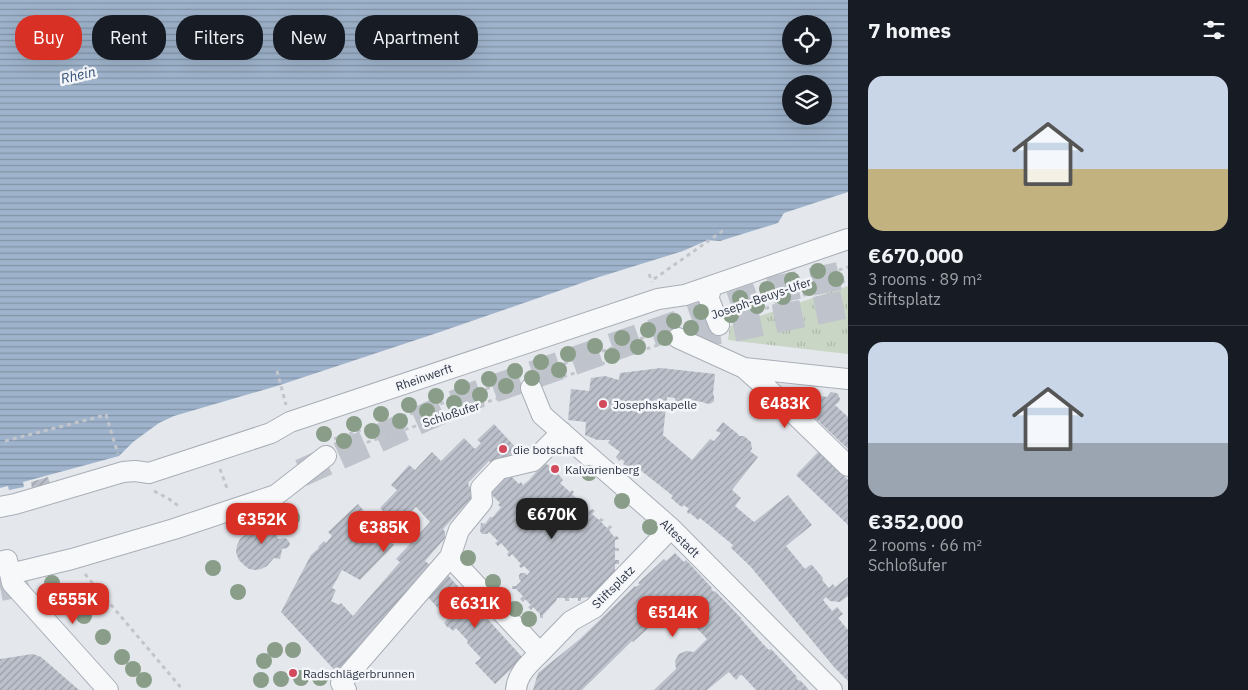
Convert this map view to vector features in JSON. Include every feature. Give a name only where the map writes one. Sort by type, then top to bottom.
[{"type":"street","name":"Rheinwerft","points":[[0,507],[123,472],[150,473],[271,433],[290,422],[658,299],[722,287],[848,238]]},
{"type":"street","points":[[717,319],[708,294],[722,287]]},
{"type":"street","points":[[672,334],[744,368],[848,466]]},
{"type":"street","points":[[744,368],[848,379]]},
{"type":"street","name":"Altestadt","points":[[527,380],[542,415],[671,528],[832,690]]},
{"type":"street","points":[[346,690],[342,683],[450,557],[459,530],[482,502],[481,488],[499,469],[533,461],[562,432]]},
{"type":"street","points":[[108,690],[12,583],[5,568],[72,558],[231,502],[276,495],[328,448]]},
{"type":"street","name":"Stiftsplatz","points":[[516,690],[518,678],[523,670],[571,621],[594,608],[671,528]]},
{"type":"street","points":[[450,557],[540,654]]},
{"type":"path","points":[[651,280],[724,230]]},
{"type":"path","name":"Joseph-Beuys-Ufer","points":[[717,319],[848,267]]},
{"type":"path","name":"Joseph-Beuys-Ufer","points":[[717,319],[848,280]]},
{"type":"path","name":"Schloßufer","points":[[328,448],[527,380],[672,334]]},
{"type":"path","name":"Schloßufer","points":[[328,448],[527,380],[672,334]]},
{"type":"path","points":[[277,371],[286,407]]},
{"type":"path","points":[[5,441],[106,414],[118,455]]},
{"type":"path","points":[[214,452],[231,502]]},
{"type":"path","points":[[72,558],[184,690]]},
{"type":"green space","points":[[848,286],[848,354],[728,340],[730,326]]},
{"type":"water","name":"Rhein","points":[[0,0],[848,0],[848,192],[784,213],[778,223],[720,241],[708,240],[683,251],[596,278],[277,386],[174,416],[159,423],[133,442],[119,456],[23,482],[24,487],[9,490],[8,486],[0,488]]},
{"type":"building","points":[[661,368],[715,374],[714,401],[710,404],[683,399],[682,406],[675,405],[675,398],[667,397],[663,435],[692,460],[710,439],[714,441],[721,433],[716,431],[723,422],[739,436],[744,436],[751,442],[752,449],[750,451],[758,457],[732,490],[741,498],[735,506],[754,522],[788,495],[812,525],[786,546],[805,569],[812,565],[829,588],[833,584],[835,587],[848,577],[848,596],[840,602],[830,601],[826,597],[823,600],[832,611],[837,607],[843,614],[838,618],[848,630],[848,681],[834,667],[750,566],[731,548],[733,545],[700,518],[698,520],[690,513],[688,514],[687,511],[689,509],[684,505],[682,507],[679,505],[671,498],[673,496],[639,469],[636,473],[623,464],[625,462],[621,459],[619,461],[616,457],[620,452],[608,443],[610,440],[597,440],[585,435],[586,422],[568,420],[571,389],[589,391],[591,378],[605,376],[619,380],[620,373]]},
{"type":"building","points":[[831,392],[838,394],[840,399],[835,405],[848,417],[848,449],[811,414],[808,402],[815,395],[827,397]]},
{"type":"building","points":[[494,424],[517,449],[501,465],[495,459],[491,463],[489,461],[468,483],[476,493],[443,529],[445,538],[425,561],[434,568],[340,676],[281,612],[311,555],[324,541],[326,543],[332,536],[328,532],[358,504],[375,524],[383,518],[386,514],[380,508],[397,490],[391,485],[409,465],[415,470],[432,452],[441,461],[464,438],[475,449],[481,443],[477,440]],"holes":[[[416,507],[430,522],[396,559],[400,562],[353,616],[341,603],[339,605],[331,601],[336,590],[332,588],[342,570],[360,580],[394,545],[389,540],[398,531],[394,528]]]},
{"type":"building","points":[[819,451],[848,480],[848,525],[796,475]]},
{"type":"building","points":[[544,463],[559,475],[563,480],[560,483],[570,492],[572,490],[574,492],[572,494],[582,504],[584,501],[586,503],[584,505],[590,511],[592,509],[595,511],[592,514],[599,520],[601,518],[604,520],[601,522],[607,528],[610,525],[612,527],[609,530],[614,537],[617,536],[619,539],[615,540],[615,548],[619,548],[619,551],[615,551],[615,560],[619,560],[619,564],[615,564],[615,572],[618,573],[590,601],[589,597],[581,598],[581,601],[578,601],[578,598],[569,598],[569,601],[565,601],[565,598],[557,598],[543,615],[543,618],[540,618],[540,614],[533,607],[531,610],[528,607],[531,605],[525,599],[523,602],[520,599],[523,596],[516,589],[512,589],[512,586],[516,586],[521,581],[519,575],[521,573],[527,575],[530,572],[524,566],[521,568],[519,566],[521,564],[512,554],[509,557],[507,554],[509,552],[501,543],[498,546],[495,543],[498,541],[489,532],[482,534],[480,531],[481,523],[485,524],[501,507],[498,505],[500,503],[487,490],[506,471],[519,484],[521,482],[523,485]]},
{"type":"building","points":[[48,477],[50,484],[32,489],[31,482]]},
{"type":"building","points":[[275,512],[287,526],[283,529],[280,527],[275,532],[278,539],[285,538],[290,544],[287,548],[282,549],[280,559],[274,558],[267,566],[261,569],[249,569],[239,560],[236,553],[237,545],[246,534],[259,531],[258,529]]},
{"type":"building","points":[[675,553],[684,562],[686,560],[763,644],[769,650],[771,649],[809,690],[756,690],[742,675],[738,676],[736,680],[729,672],[707,690],[654,690],[676,669],[675,661],[679,654],[686,651],[694,652],[707,639],[680,610],[673,616],[668,610],[632,641],[582,690],[533,690],[538,673],[580,639],[635,586],[640,584],[638,583],[664,559],[666,561]]},
{"type":"building","points":[[445,572],[523,658],[495,684],[475,663],[481,658],[467,643],[468,641],[456,628],[453,631],[448,628],[444,623],[448,619],[426,595]]},
{"type":"building","points":[[33,654],[41,657],[79,690],[0,690],[0,659]]},
{"type":"tunnel","points":[[301,473],[473,396],[779,289],[848,274]]},
{"type":"tunnel","points":[[692,334],[733,328],[848,304]]},
{"type":"tunnel","points":[[0,587],[39,574]]},
{"type":"place","name":"Josephskapelle","points":[[603,404]]},
{"type":"place","name":"die botschaft","points":[[503,449]]},
{"type":"place","name":"Kalvarienberg","points":[[555,469]]},
{"type":"place","name":"Radschlägerbrunnen","points":[[293,673]]}]
